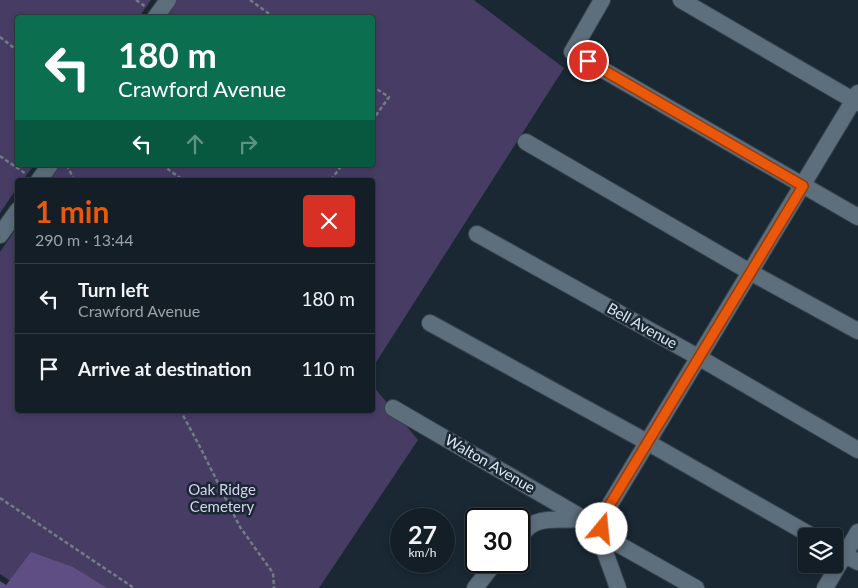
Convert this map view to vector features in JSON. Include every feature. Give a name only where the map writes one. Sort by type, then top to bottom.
[{"type":"street","points":[[157,15],[168,0]]},
{"type":"street","points":[[602,0],[572,52],[858,217]]},
{"type":"street","points":[[618,588],[601,540],[606,511],[698,357],[857,99],[681,0]]},
{"type":"street","points":[[526,142],[750,272],[858,331]]},
{"type":"street","points":[[33,178],[47,167]]},
{"type":"street","points":[[0,235],[15,214]]},
{"type":"street","name":"Bell Avenue","points":[[477,234],[698,357],[858,450]]},
{"type":"street","points":[[430,323],[647,442],[798,528]]},
{"type":"street","name":"Walton Avenue","points":[[393,408],[586,520]]},
{"type":"street","points":[[530,526],[544,521],[586,520],[599,516],[606,511]]},
{"type":"street","points":[[825,588],[858,532]]},
{"type":"street","points":[[602,535],[696,588]]},
{"type":"street","points":[[475,588],[487,573]]},
{"type":"path","points":[[250,0],[271,15]]},
{"type":"path","points":[[0,37],[15,49]]},
{"type":"path","points":[[375,88],[389,97],[375,117]]},
{"type":"path","points":[[0,156],[15,166]]},
{"type":"path","points":[[16,167],[33,178]]},
{"type":"path","points":[[165,167],[180,178]]},
{"type":"path","points":[[332,178],[341,167]]},
{"type":"path","points":[[182,413],[240,527],[273,573],[274,588]]},
{"type":"path","points":[[0,498],[134,588]]},
{"type":"green space","points":[[0,0],[151,0],[140,15],[15,15],[15,167],[33,167],[24,178],[15,178],[15,191],[0,213]]},
{"type":"green space","points":[[174,0],[474,0],[564,68],[375,364],[375,178],[51,178],[59,167],[375,167],[375,15],[163,15]]},
{"type":"green space","name":"Oak Ridge Cemetery","points":[[15,230],[15,413],[375,413],[375,388],[418,440],[319,588],[21,588],[0,574],[0,252]]},
{"type":"shaded area","points":[[31,552],[73,567],[107,588],[0,588],[0,581],[6,585]]},
{"type":"route","points":[[588,61],[803,186],[606,511],[602,529]]}]
